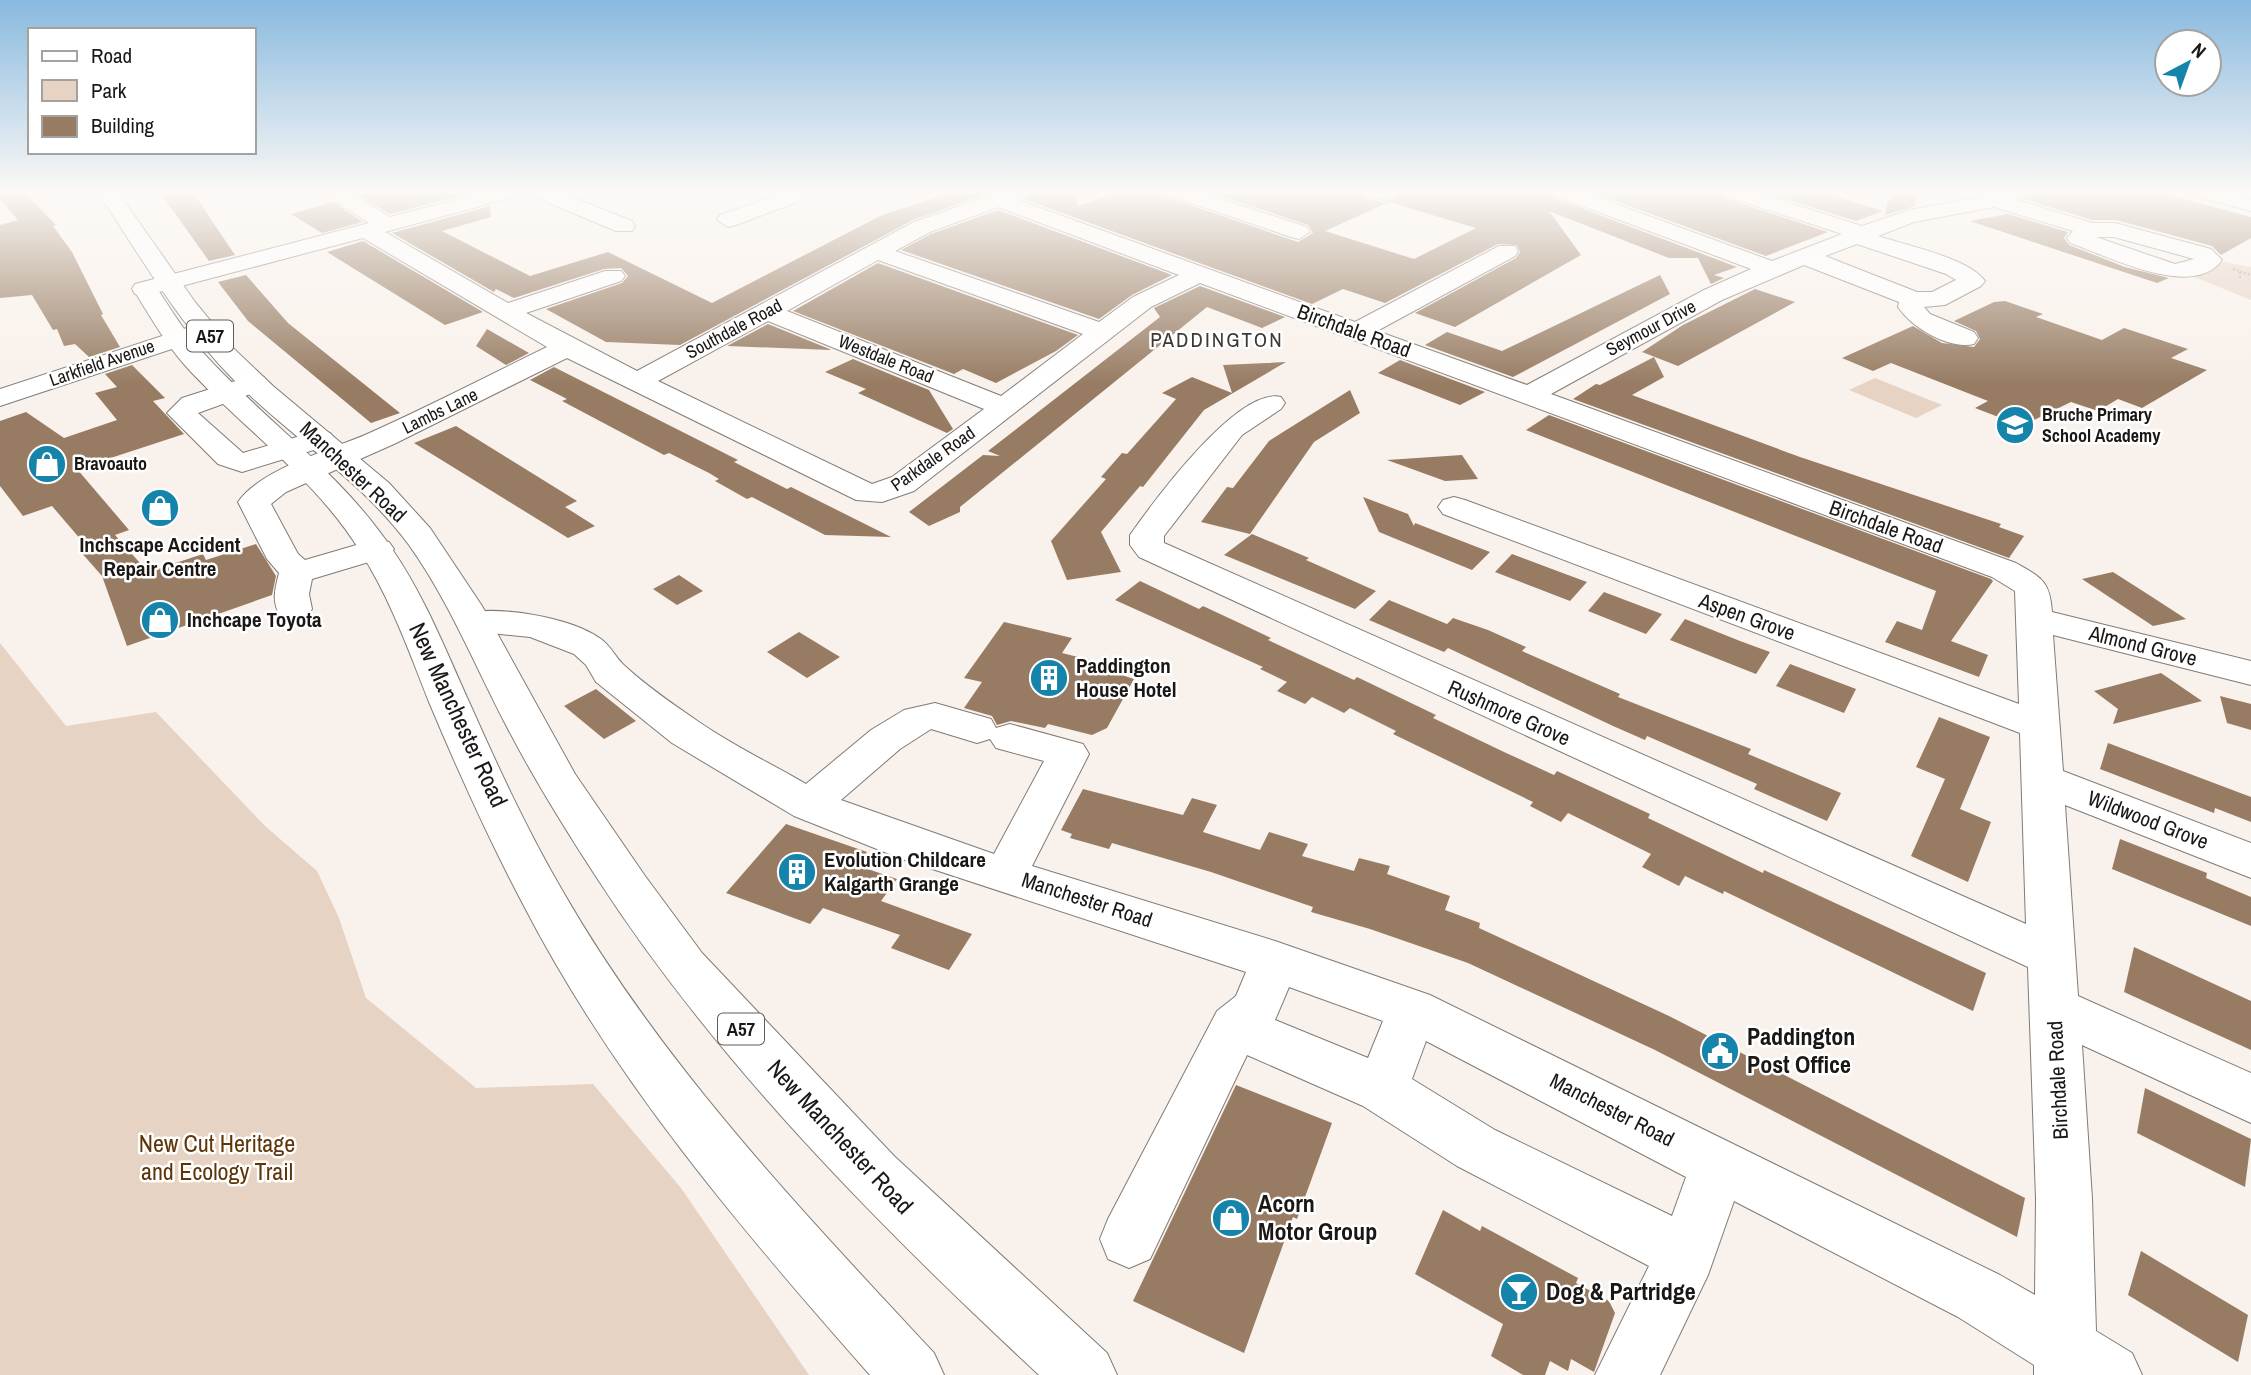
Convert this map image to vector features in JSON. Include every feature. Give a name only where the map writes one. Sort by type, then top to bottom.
[{"type":"street","name":"Manchester Road","points":[[137,255],[157,286],[177,338],[201,368],[241,387]]},
{"type":"street","points":[[157,286],[274,255]]},
{"type":"street","name":"Parkdale Road","points":[[419,255],[505,312],[567,348],[867,493],[883,493],[903,484],[1148,298],[1199,274]]},
{"type":"street","name":"Southdale Road","points":[[637,382],[871,255]]},
{"type":"street","points":[[886,255],[1102,332]]},
{"type":"street","name":"Birchdale Road","points":[[1154,255],[1528,396],[2004,570],[2018,577],[2033,592],[2045,780],[2049,956],[2067,1269],[2081,1366]]},
{"type":"street","points":[[1356,332],[1499,255]]},
{"type":"street","points":[[1732,255],[1772,270]]},
{"type":"street","name":"Seymour Drive","points":[[1528,396],[1713,295],[1811,255]]},
{"type":"street","points":[[1806,257],[1913,299],[1936,300],[1973,281],[1965,273],[1914,255]]},
{"type":"street","points":[[1877,284],[1930,261]]},
{"type":"street","points":[[505,312],[613,276]]},
{"type":"street","name":"Manchester Road","points":[[157,286],[205,330],[241,387],[316,454],[394,506],[439,564],[474,622],[519,624],[562,634],[604,659],[609,673],[686,733],[809,806],[918,847],[1275,961],[1412,1010],[1979,1296],[2081,1366]]},
{"type":"street","points":[[1913,299],[1910,307],[1921,319],[1965,338]]},
{"type":"street","name":"Westdale Road","points":[[768,312],[1004,407]]},
{"type":"street","name":"Larkfield Avenue","points":[[0,398],[205,330]]},
{"type":"street","name":"Lambs Lane","points":[[316,454],[567,348]]},
{"type":"street","points":[[241,387],[192,404],[181,413],[229,458],[242,463],[269,488]]},
{"type":"street","name":"Rushmore Grove","points":[[1271,403],[1236,425],[1223,440],[1147,535],[1147,545],[1151,550],[2049,956]]},
{"type":"street","points":[[242,463],[316,454]]},
{"type":"street","points":[[316,454],[258,496],[256,509],[289,567],[302,571],[377,549]]},
{"type":"street","name":"Manchester Road","points":[[316,454],[336,493],[377,549],[402,592]]},
{"type":"street","name":"Aspen Grove","points":[[1454,508],[2040,726]]},
{"type":"street","points":[[294,609],[291,594],[302,571]]},
{"type":"street","name":"New Manchester Road","points":[[402,592],[463,731],[547,904],[634,1048],[760,1209],[912,1375]]},
{"type":"street","name":"Almond Grove","points":[[2035,620],[2251,673]]},
{"type":"street","name":"New Manchester Road","points":[[474,622],[528,728],[572,804],[667,944],[832,1133],[961,1264],[1085,1375]]},
{"type":"street","points":[[809,806],[890,736],[911,723],[930,716],[1069,754],[1006,873]]},
{"type":"street","name":"Wildwood Grove","points":[[2045,780],[2251,861]]},
{"type":"street","points":[[1129,1239],[1235,1026],[1255,1010],[1275,961]]},
{"type":"street","points":[[2054,1007],[2251,1099]]},
{"type":"street","points":[[1382,1089],[1412,1010]]},
{"type":"street","points":[[1235,1026],[1382,1089],[1476,1148],[1688,1254]]},
{"type":"street","points":[[1627,1375],[1688,1254],[1719,1164]]},
{"type":"path","points":[[2240,272],[2251,275]]},
{"type":"green space","points":[[2220,261],[2251,267],[2251,300],[2187,274]]},
{"type":"green space","points":[[1875,378],[1942,405],[1916,418],[1849,390]]},
{"type":"green space","name":"New Cut Heritage and Ecology Trail","points":[[0,643],[66,726],[156,712],[265,826],[317,871],[339,918],[366,998],[476,1088],[593,1084],[681,1188],[809,1375],[0,1375]]},
{"type":"building","points":[[0,255],[74,255],[103,314],[101,315],[120,347],[89,357],[75,344],[64,346],[57,329],[53,330],[32,295],[0,298]]},
{"type":"building","points":[[205,255],[234,255],[209,261]]},
{"type":"building","points":[[332,255],[387,255],[483,312],[445,325]]},
{"type":"building","points":[[430,255],[489,255],[530,276],[598,255],[614,255],[712,303],[804,255],[847,255],[680,345],[606,342],[546,309],[622,283],[628,276],[621,268],[604,269],[514,298],[496,289],[494,292]]},
{"type":"building","points":[[916,255],[1119,255],[1172,275],[1132,295],[1099,319]]},
{"type":"building","points":[[1178,255],[1402,255],[1414,259],[1422,255],[1477,255],[1385,303],[1343,289],[1312,304]]},
{"type":"building","points":[[1518,255],[1581,255],[1455,327],[1415,313]]},
{"type":"building","points":[[1662,255],[1706,255],[1737,267],[1714,275],[1724,278],[1711,284],[1698,258],[1669,258]]},
{"type":"building","points":[[2073,255],[2095,255],[2125,267],[2169,278],[2157,283]]},
{"type":"building","points":[[878,263],[1078,335],[1056,351],[996,383],[963,369],[954,374],[793,311]]},
{"type":"building","points":[[246,275],[288,323],[400,413],[371,423],[248,321],[218,282]]},
{"type":"building","points":[[1660,275],[1670,294],[1513,377],[1425,345],[1447,332],[1502,351]]},
{"type":"building","points":[[1200,286],[1285,317],[1262,328],[1207,307],[960,507],[960,512],[929,526],[909,512],[983,455],[1000,456],[988,451],[1160,317],[1154,308]]},
{"type":"building","points":[[1755,289],[1795,302],[1678,366],[1642,352],[1683,325]]},
{"type":"building","points":[[2005,301],[2043,314],[2036,317],[2102,340],[2124,328],[2188,349],[2171,358],[2207,370],[2142,408],[2118,399],[2098,411],[2071,402],[2022,426],[1975,408],[1988,401],[1891,363],[1873,371],[1842,358],[1913,326],[1942,343],[1974,347],[1980,339],[1976,331],[1954,321],[1994,302]]},
{"type":"building","points":[[768,324],[832,350],[727,346]]},
{"type":"building","points":[[487,329],[529,353],[506,365],[476,346]]},
{"type":"building","points":[[1654,357],[1664,377],[1632,395],[1800,457],[2001,524],[1999,527],[2024,536],[2009,558],[1573,399],[1596,384],[1600,385]]},
{"type":"building","points":[[853,359],[929,390],[953,429],[947,433],[858,393],[866,389],[825,372]]},
{"type":"building","points":[[1400,360],[1485,392],[1460,405],[1378,373]]},
{"type":"building","points":[[1286,362],[1204,410],[1143,487],[1140,486],[1101,532],[1121,572],[1067,580],[1051,541],[1106,479],[1101,477],[1122,453],[1127,454],[1176,399],[1162,393],[1192,377],[1232,393],[1223,365]]},
{"type":"building","points":[[132,365],[165,398],[153,401],[184,434],[77,469],[129,530],[115,535],[148,572],[203,554],[206,560],[256,544],[276,576],[272,595],[127,646],[102,576],[80,551],[88,548],[52,506],[23,516],[0,486],[0,421],[26,412],[64,438],[117,420],[95,393],[117,387],[105,374]]},
{"type":"building","points":[[554,367],[738,460],[734,462],[787,489],[791,487],[891,537],[825,535],[752,497],[747,499],[715,481],[719,479],[709,473],[669,453],[664,455],[562,401],[567,399],[530,380]]},
{"type":"building","points":[[1350,390],[1360,413],[1314,442],[1250,534],[1201,522],[1227,487],[1233,488],[1269,441]]},
{"type":"building","points":[[1549,415],[1991,579],[1993,581],[1951,641],[1988,655],[1979,677],[1885,642],[1897,621],[1922,630],[1936,591],[1526,430]]},
{"type":"building","points":[[456,426],[577,501],[565,507],[595,526],[568,538],[414,443]]},
{"type":"building","points":[[1462,455],[1478,479],[1445,481],[1387,460]]},
{"type":"building","points":[[1363,497],[1408,514],[1414,526],[1415,523],[1490,552],[1472,570],[1379,532]]},
{"type":"building","points":[[1252,534],[1376,591],[1355,609],[1224,555]]},
{"type":"building","points":[[1512,554],[1587,582],[1570,601],[1495,572]]},
{"type":"building","points":[[2113,572],[2186,619],[2153,626],[2082,579]]},
{"type":"building","points":[[679,575],[703,591],[677,605],[653,589]]},
{"type":"building","points":[[1140,581],[1199,609],[1203,606],[1354,680],[1357,677],[1504,752],[1554,775],[1557,771],[1650,814],[1648,818],[1763,873],[1764,870],[1986,973],[1973,1011],[1724,891],[1723,894],[1685,876],[1679,886],[1642,867],[1651,854],[1568,813],[1561,822],[1530,806],[1533,802],[1393,734],[1396,731],[1350,708],[1344,713],[1312,697],[1305,704],[1277,691],[1287,682],[1260,669],[1263,667],[1115,600]]},
{"type":"building","points":[[1604,592],[1662,614],[1646,634],[1588,611]]},
{"type":"building","points":[[1389,600],[1447,624],[1453,618],[1488,630],[1526,647],[1522,651],[1620,694],[1618,697],[1751,749],[1748,754],[1841,793],[1827,821],[1754,789],[1757,784],[1647,736],[1645,740],[1613,726],[1448,648],[1444,652],[1369,620]]},
{"type":"building","points":[[1685,619],[1770,652],[1756,674],[1670,640]]},
{"type":"building","name":"Paddington House Hotel","points":[[1004,622],[1072,638],[1062,653],[1094,661],[1091,665],[1134,679],[1107,728],[1092,735],[1048,724],[1045,728],[1011,721],[997,725],[992,716],[964,708],[982,682],[964,678]]},
{"type":"building","points":[[799,632],[840,657],[807,678],[767,652]]},
{"type":"building","points":[[1790,664],[1856,689],[1844,713],[1776,686]]},
{"type":"building","points":[[2161,673],[2202,701],[2113,724],[2118,709],[2094,691]]},
{"type":"building","points":[[596,689],[636,721],[604,739],[564,706]]},
{"type":"building","points":[[2220,696],[2251,704],[2251,730],[2227,723]]},
{"type":"building","points":[[1939,717],[1990,737],[1960,809],[1991,822],[1968,882],[1911,856],[1945,779],[1916,767]]},
{"type":"building","points":[[2108,743],[2251,797],[2251,822],[2215,808],[2214,813],[2100,769]]},
{"type":"building","points":[[1083,789],[1183,815],[1192,798],[1217,805],[1203,832],[1260,850],[1269,832],[1308,844],[1302,856],[1354,871],[1359,858],[1390,866],[1387,874],[1450,896],[1445,910],[1480,923],[1479,928],[1669,1016],[2025,1198],[2017,1237],[1655,1050],[1468,963],[1311,912],[1313,907],[1211,872],[1112,843],[1109,849],[1070,838],[1072,834],[1061,830]]},
{"type":"building","points":[[786,824],[867,852],[856,865],[897,879],[881,901],[972,934],[949,970],[891,948],[900,935],[823,908],[810,924],[726,893]]},
{"type":"building","points":[[2120,839],[2207,873],[2206,878],[2251,897],[2251,926],[2112,869]]},
{"type":"building","points":[[2134,947],[2251,1001],[2251,1050],[2124,992]]},
{"type":"building","name":"Acorn Motor Group","points":[[1236,1085],[1332,1123],[1297,1219],[1293,1217],[1244,1353],[1133,1301]]},
{"type":"building","points":[[2145,1088],[2251,1139],[2245,1187],[2137,1133]]},
{"type":"building","name":"Dog & Partridge","points":[[1443,1210],[1480,1231],[1482,1226],[1578,1278],[1576,1283],[1609,1301],[1615,1313],[1594,1372],[1571,1359],[1568,1371],[1550,1361],[1545,1375],[1523,1375],[1491,1356],[1503,1324],[1415,1274]]},
{"type":"building","points":[[2141,1251],[2248,1315],[2238,1362],[2128,1295]]},
{"type":"place","name":"Bruche Primary School Academy","points":[[2015,425]]},
{"type":"place","name":"Bravoauto","points":[[47,464]]},
{"type":"place","name":"Inchscape Accident Repair Centre","points":[[160,508]]},
{"type":"place","name":"Inchcape Toyota","points":[[160,620]]},
{"type":"place","name":"Paddington House Hotel","points":[[1049,678]]},
{"type":"place","name":"Evolution Childcare Kalgarth Grange","points":[[797,872]]},
{"type":"place","name":"Paddington Post Office","points":[[1720,1051]]},
{"type":"place","name":"Acorn Motor Group","points":[[1231,1218]]},
{"type":"place","name":"Dog & Partridge","points":[[1519,1292]]},
{"type":"district","name":"PADDINGTON","points":[[1217,340]]}]
